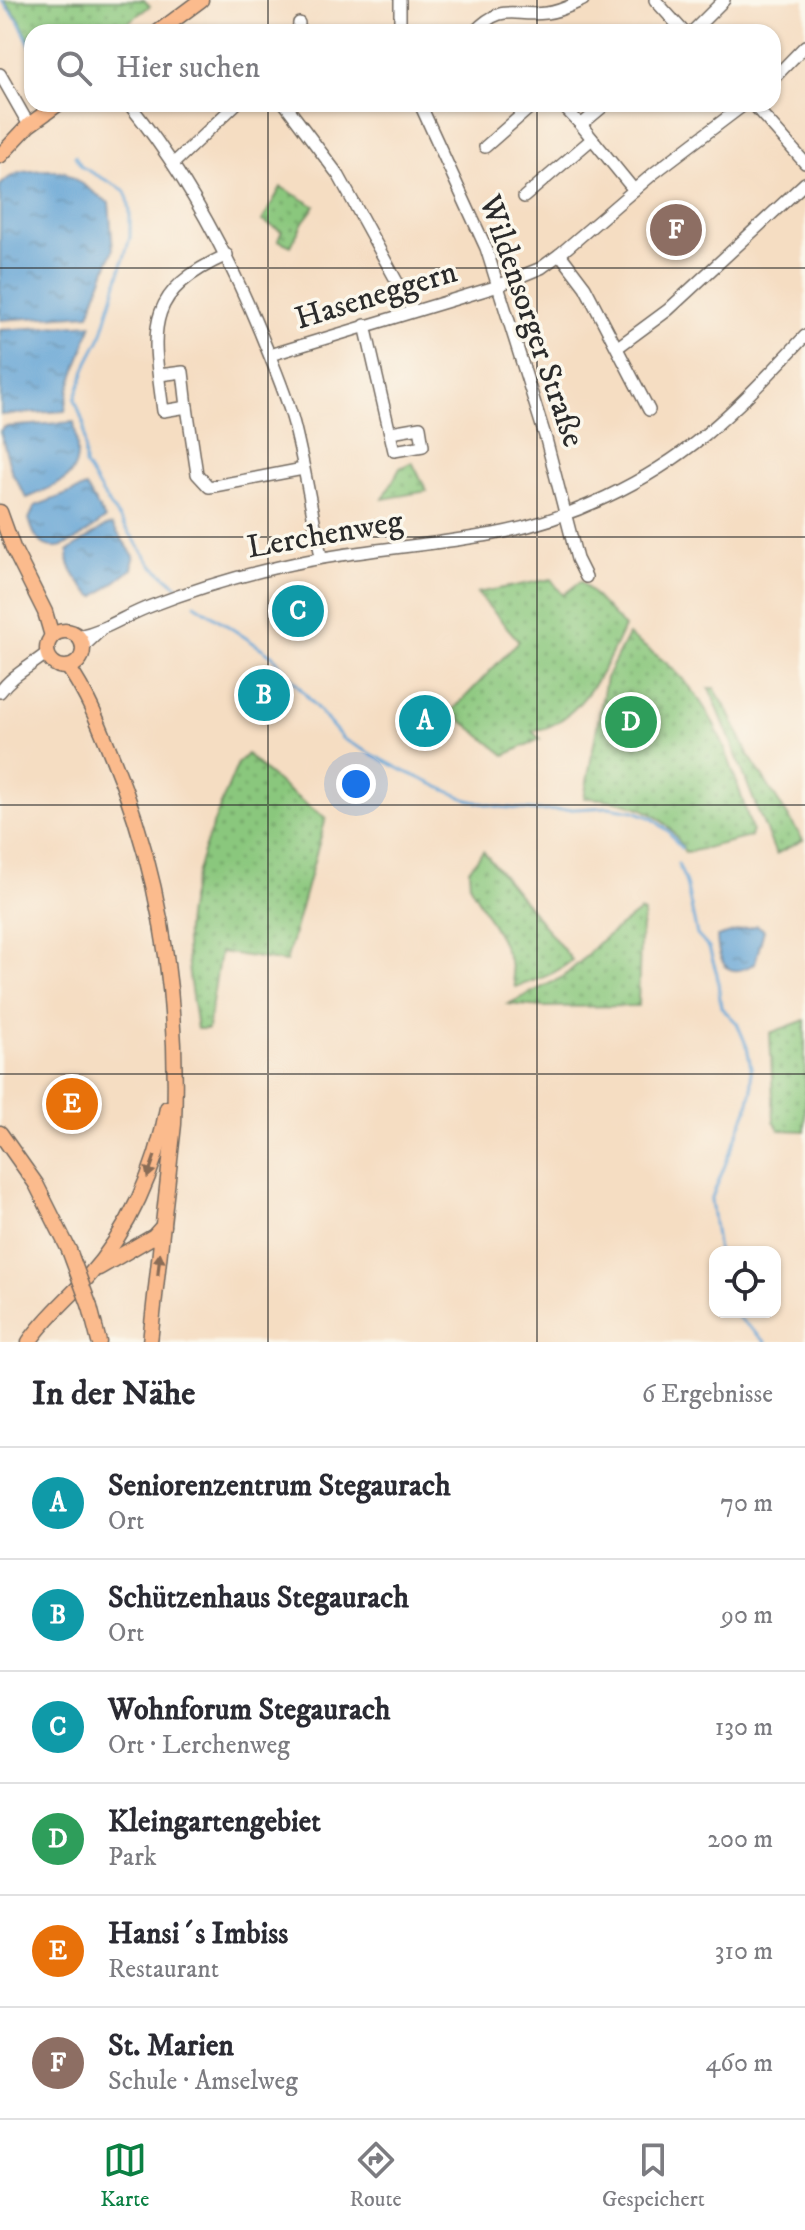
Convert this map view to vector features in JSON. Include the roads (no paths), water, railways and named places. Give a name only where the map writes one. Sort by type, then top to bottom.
[{"type":"main road","points":[[169,24],[201,0]]},
{"type":"main road","points":[[0,156],[29,125],[47,112]]},
{"type":"main road","points":[[0,512],[13,548],[57,633]]},
{"type":"main road","points":[[77,653],[63,667],[49,658],[47,644],[57,633],[68,631],[77,653],[83,688],[123,782],[153,885],[169,979],[174,1124],[150,1342]]},
{"type":"main road","points":[[29,1342],[40,1326],[89,1275],[120,1232],[149,1174],[163,1131],[174,1064]]},
{"type":"main road","points":[[0,1133],[36,1184],[69,1250],[99,1342]]},
{"type":"main road","points":[[89,1275],[154,1236],[163,1226]]},
{"type":"street","points":[[400,0],[400,24]]},
{"type":"street","points":[[482,24],[497,13],[545,13],[563,4],[583,0]]},
{"type":"street","points":[[655,0],[677,24]]},
{"type":"street","points":[[700,24],[724,0]]},
{"type":"street","points":[[781,71],[805,46]]},
{"type":"street","points":[[0,74],[29,125]]},
{"type":"street","points":[[135,112],[174,163],[227,255],[270,355],[294,423],[321,556]]},
{"type":"street","points":[[174,163],[228,112]]},
{"type":"street","points":[[291,112],[339,176],[413,311]]},
{"type":"street","name":"Wildensorger Straße","points":[[424,112],[486,248],[566,513]]},
{"type":"street","points":[[485,147],[525,112]]},
{"type":"street","points":[[569,112],[634,190]]},
{"type":"street","points":[[581,125],[596,112]]},
{"type":"street","name":"Haseneggern","points":[[270,355],[498,286],[541,268],[634,190],[735,112]]},
{"type":"street","points":[[760,112],[805,163]]},
{"type":"street","points":[[524,197],[592,139]]},
{"type":"street","points":[[618,347],[668,310],[805,183]]},
{"type":"street","points":[[560,254],[585,287],[649,410]]},
{"type":"street","points":[[187,407],[163,411],[155,336],[159,313],[169,295],[189,275],[227,255]]},
{"type":"street","points":[[365,325],[391,432]]},
{"type":"street","name":"Lerchenweg","points":[[77,653],[100,631],[149,606],[220,581],[321,556],[497,533],[566,513],[628,486],[704,436],[763,382],[805,336]]},
{"type":"street","points":[[159,375],[183,372],[197,474],[209,487],[303,469]]},
{"type":"street","points":[[566,513],[577,559],[586,577]]},
{"type":"street","points":[[0,692],[16,674],[49,658]]},
{"type":"water","points":[[49,170],[65,172],[109,203],[113,250],[89,314],[0,320],[0,186],[16,174]]},
{"type":"water","points":[[92,324],[69,389],[65,411],[1,415],[0,330]]},
{"type":"water","points":[[74,422],[77,454],[72,473],[27,498],[12,473],[0,431],[4,427]]},
{"type":"water","points":[[86,487],[105,519],[72,542],[53,547],[45,545],[36,536],[29,519],[35,506]]},
{"type":"water","points":[[112,525],[134,556],[132,569],[95,597],[76,577],[69,564],[68,551]]},
{"type":"water","points":[[757,925],[764,930],[755,963],[731,970],[722,961],[717,937]]},
{"type":"waterway","points":[[1,0],[24,32]]},
{"type":"waterway","points":[[75,156],[82,167],[124,190],[130,212],[130,237],[116,286],[100,339],[75,399],[84,425],[85,465],[152,565],[178,587]]},
{"type":"waterway","points":[[195,604],[273,656],[343,739],[404,771],[468,800],[500,807],[539,811],[609,807],[634,811],[652,818],[668,831],[681,848]]},
{"type":"waterway","points":[[678,864],[686,883],[697,935],[709,948],[717,974],[721,1007],[737,1023],[751,1067],[752,1090],[747,1110],[711,1200],[717,1246]]},
{"type":"waterway","points":[[739,1318],[766,1342]]},
{"type":"place","name":"St. Marien","points":[[676,230]]},
{"type":"place","name":"Wohnforum Stegaurach","points":[[298,611]]},
{"type":"place","name":"Schützenhaus Stegaurach","points":[[264,695]]},
{"type":"place","name":"Seniorenzentrum Stegaurach","points":[[425,721]]},
{"type":"place","name":"Kleingartengebiet","points":[[631,722]]},
{"type":"place","name":"Hansi´s Imbiss","points":[[72,1104]]}]
